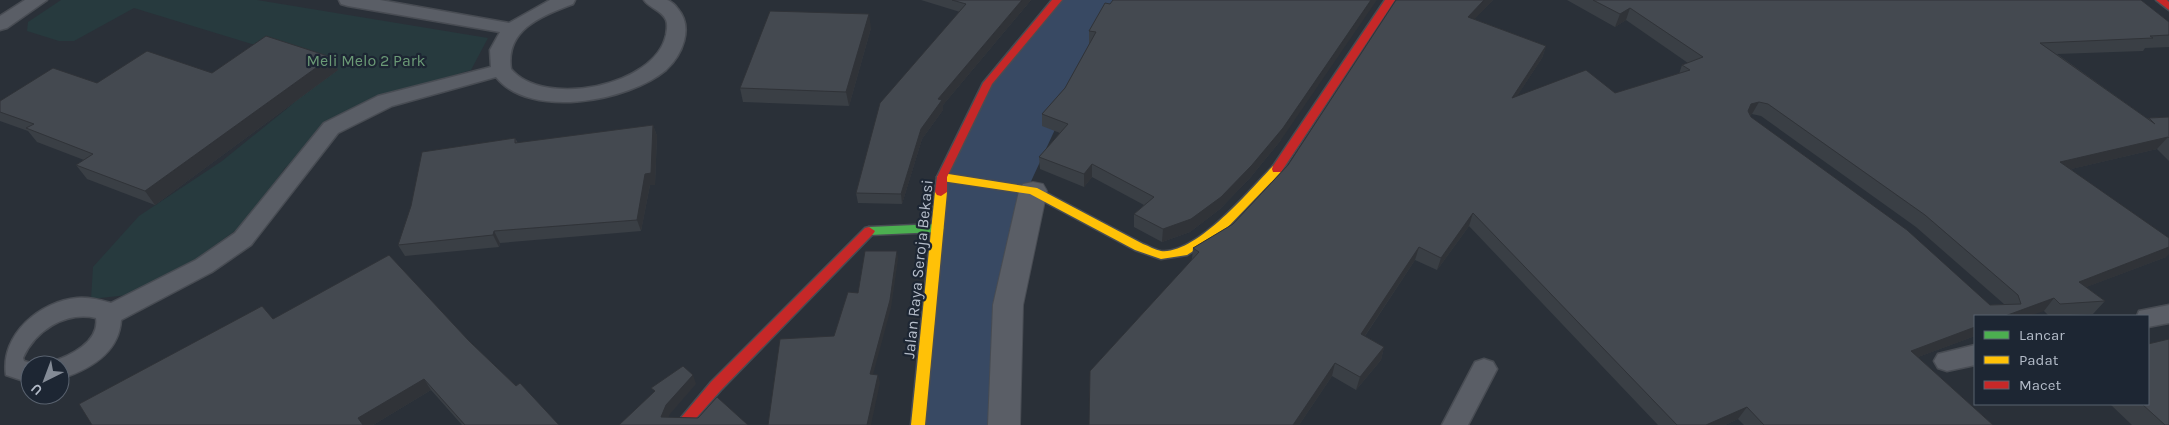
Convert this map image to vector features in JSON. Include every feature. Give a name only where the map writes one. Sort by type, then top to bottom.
[{"type":"main road","name":"Jalan Raya Seroja Bekasi","points":[[918,425],[942,177],[988,83],[1057,0]]},
{"type":"main road","points":[[942,177],[1030,190],[1140,247],[1161,255],[1183,252],[1220,228],[1276,170],[1390,0]]},
{"type":"main road","points":[[2161,0],[2169,7]]},
{"type":"main road","points":[[682,425],[716,386],[867,230],[938,228]]},
{"type":"street","points":[[1004,425],[1008,306],[1030,190]]},
{"type":"lane","points":[[0,24],[38,0]]},
{"type":"lane","points":[[348,0],[513,29]]},
{"type":"lane","points":[[566,0],[538,10],[513,29],[500,50],[501,70],[516,86],[543,95],[578,97],[623,85],[646,74],[667,56],[678,37],[676,19],[662,4],[652,0]]},
{"type":"lane","points":[[108,316],[204,266],[243,239],[331,128],[385,101],[501,70]]},
{"type":"lane","points":[[15,372],[10,358],[14,346],[24,332],[40,320],[78,306],[94,307],[106,311],[111,321],[109,332],[99,346],[84,358],[70,364]]},
{"type":"lane","points":[[2149,318],[2169,314]]},
{"type":"lane","points":[[1947,361],[1974,355]]},
{"type":"lane","points":[[1455,425],[1484,369]]},
{"type":"green space","name":"Meli Melo 2 Park","points":[[61,0],[257,0],[488,38],[471,70],[392,94],[304,150],[284,169],[250,220],[189,264],[128,295],[91,299],[93,267],[139,216],[222,161],[289,107],[326,73],[255,45],[134,8],[74,41],[59,41],[27,31],[28,22]]},
{"type":"water","points":[[1057,0],[1131,0],[1082,71],[1027,190],[1004,425],[913,425],[942,177],[988,83]]},
{"type":"building","points":[[952,0],[1022,0],[938,99],[942,100],[921,129],[901,194],[856,193],[880,103],[966,4]]},
{"type":"building","points":[[1113,0],[1371,0],[1283,128],[1252,165],[1221,197],[1191,219],[1163,229],[1134,214],[1154,197],[1092,164],[1084,174],[1039,157],[1068,124],[1042,114],[1065,88],[1096,32],[1089,31],[1105,3],[1110,4]]},
{"type":"building","points":[[1396,0],[1484,0],[1468,17],[1546,46],[1512,98],[1586,70],[1615,93],[1690,70],[1682,65],[1703,57],[1630,8],[1620,14],[1593,0],[2141,0],[2169,22],[2169,35],[2150,36],[2153,38],[2040,43],[2155,124],[2149,118],[2169,117],[2169,138],[2060,162],[2169,238],[2169,247],[2079,282],[2105,301],[2060,304],[2054,298],[2008,315],[1974,315],[1974,327],[1911,351],[1993,425],[1764,425],[1747,407],[1706,425],[1677,425],[1473,213],[1441,258],[1419,247],[1361,334],[1384,347],[1360,377],[1335,363],[1293,425],[1089,425],[1090,371],[1199,252],[1193,248],[1233,224],[1288,165]],"holes":[[[1759,102],[1768,104],[1925,215],[2018,295],[2021,304],[1990,305],[1907,230],[1751,117],[1748,111],[1751,104]]]},
{"type":"building","points":[[770,11],[869,14],[846,92],[740,88]]},
{"type":"building","points":[[266,36],[331,57],[145,191],[76,165],[93,154],[26,128],[34,124],[0,112],[0,101],[53,68],[97,83],[147,51],[212,73]]},
{"type":"building","points":[[653,125],[651,173],[645,174],[637,220],[494,231],[493,235],[398,245],[411,206],[422,152],[515,138],[515,143]]},
{"type":"building","points":[[865,251],[897,251],[890,300],[870,374],[878,375],[867,425],[768,425],[780,339],[834,336],[848,292],[858,293]]},
{"type":"building","points":[[389,255],[469,341],[516,386],[520,383],[559,425],[465,425],[424,379],[358,418],[363,425],[92,425],[79,404],[262,306],[273,319]]},
{"type":"building","points":[[2169,339],[2169,425],[2165,425],[2143,405],[2149,405],[2149,344]]},
{"type":"building","points":[[683,366],[693,375],[666,405],[661,417],[698,418],[717,397],[748,425],[619,425],[655,391],[651,388]]},
{"type":"traffic: fast","points":[[869,231],[938,228]]},
{"type":"traffic: slow","points":[[942,177],[1033,191],[1139,247],[1161,255],[1183,252],[1220,228],[1277,169]]},
{"type":"traffic: slow","points":[[918,425],[941,192]]},
{"type":"traffic: jam","points":[[941,192],[942,177],[988,83],[1057,0]]},
{"type":"traffic: jam","points":[[1277,169],[1390,0]]},
{"type":"traffic: jam","points":[[2161,0],[2169,7]]},
{"type":"traffic: jam","points":[[682,425],[716,386],[869,231]]}]
